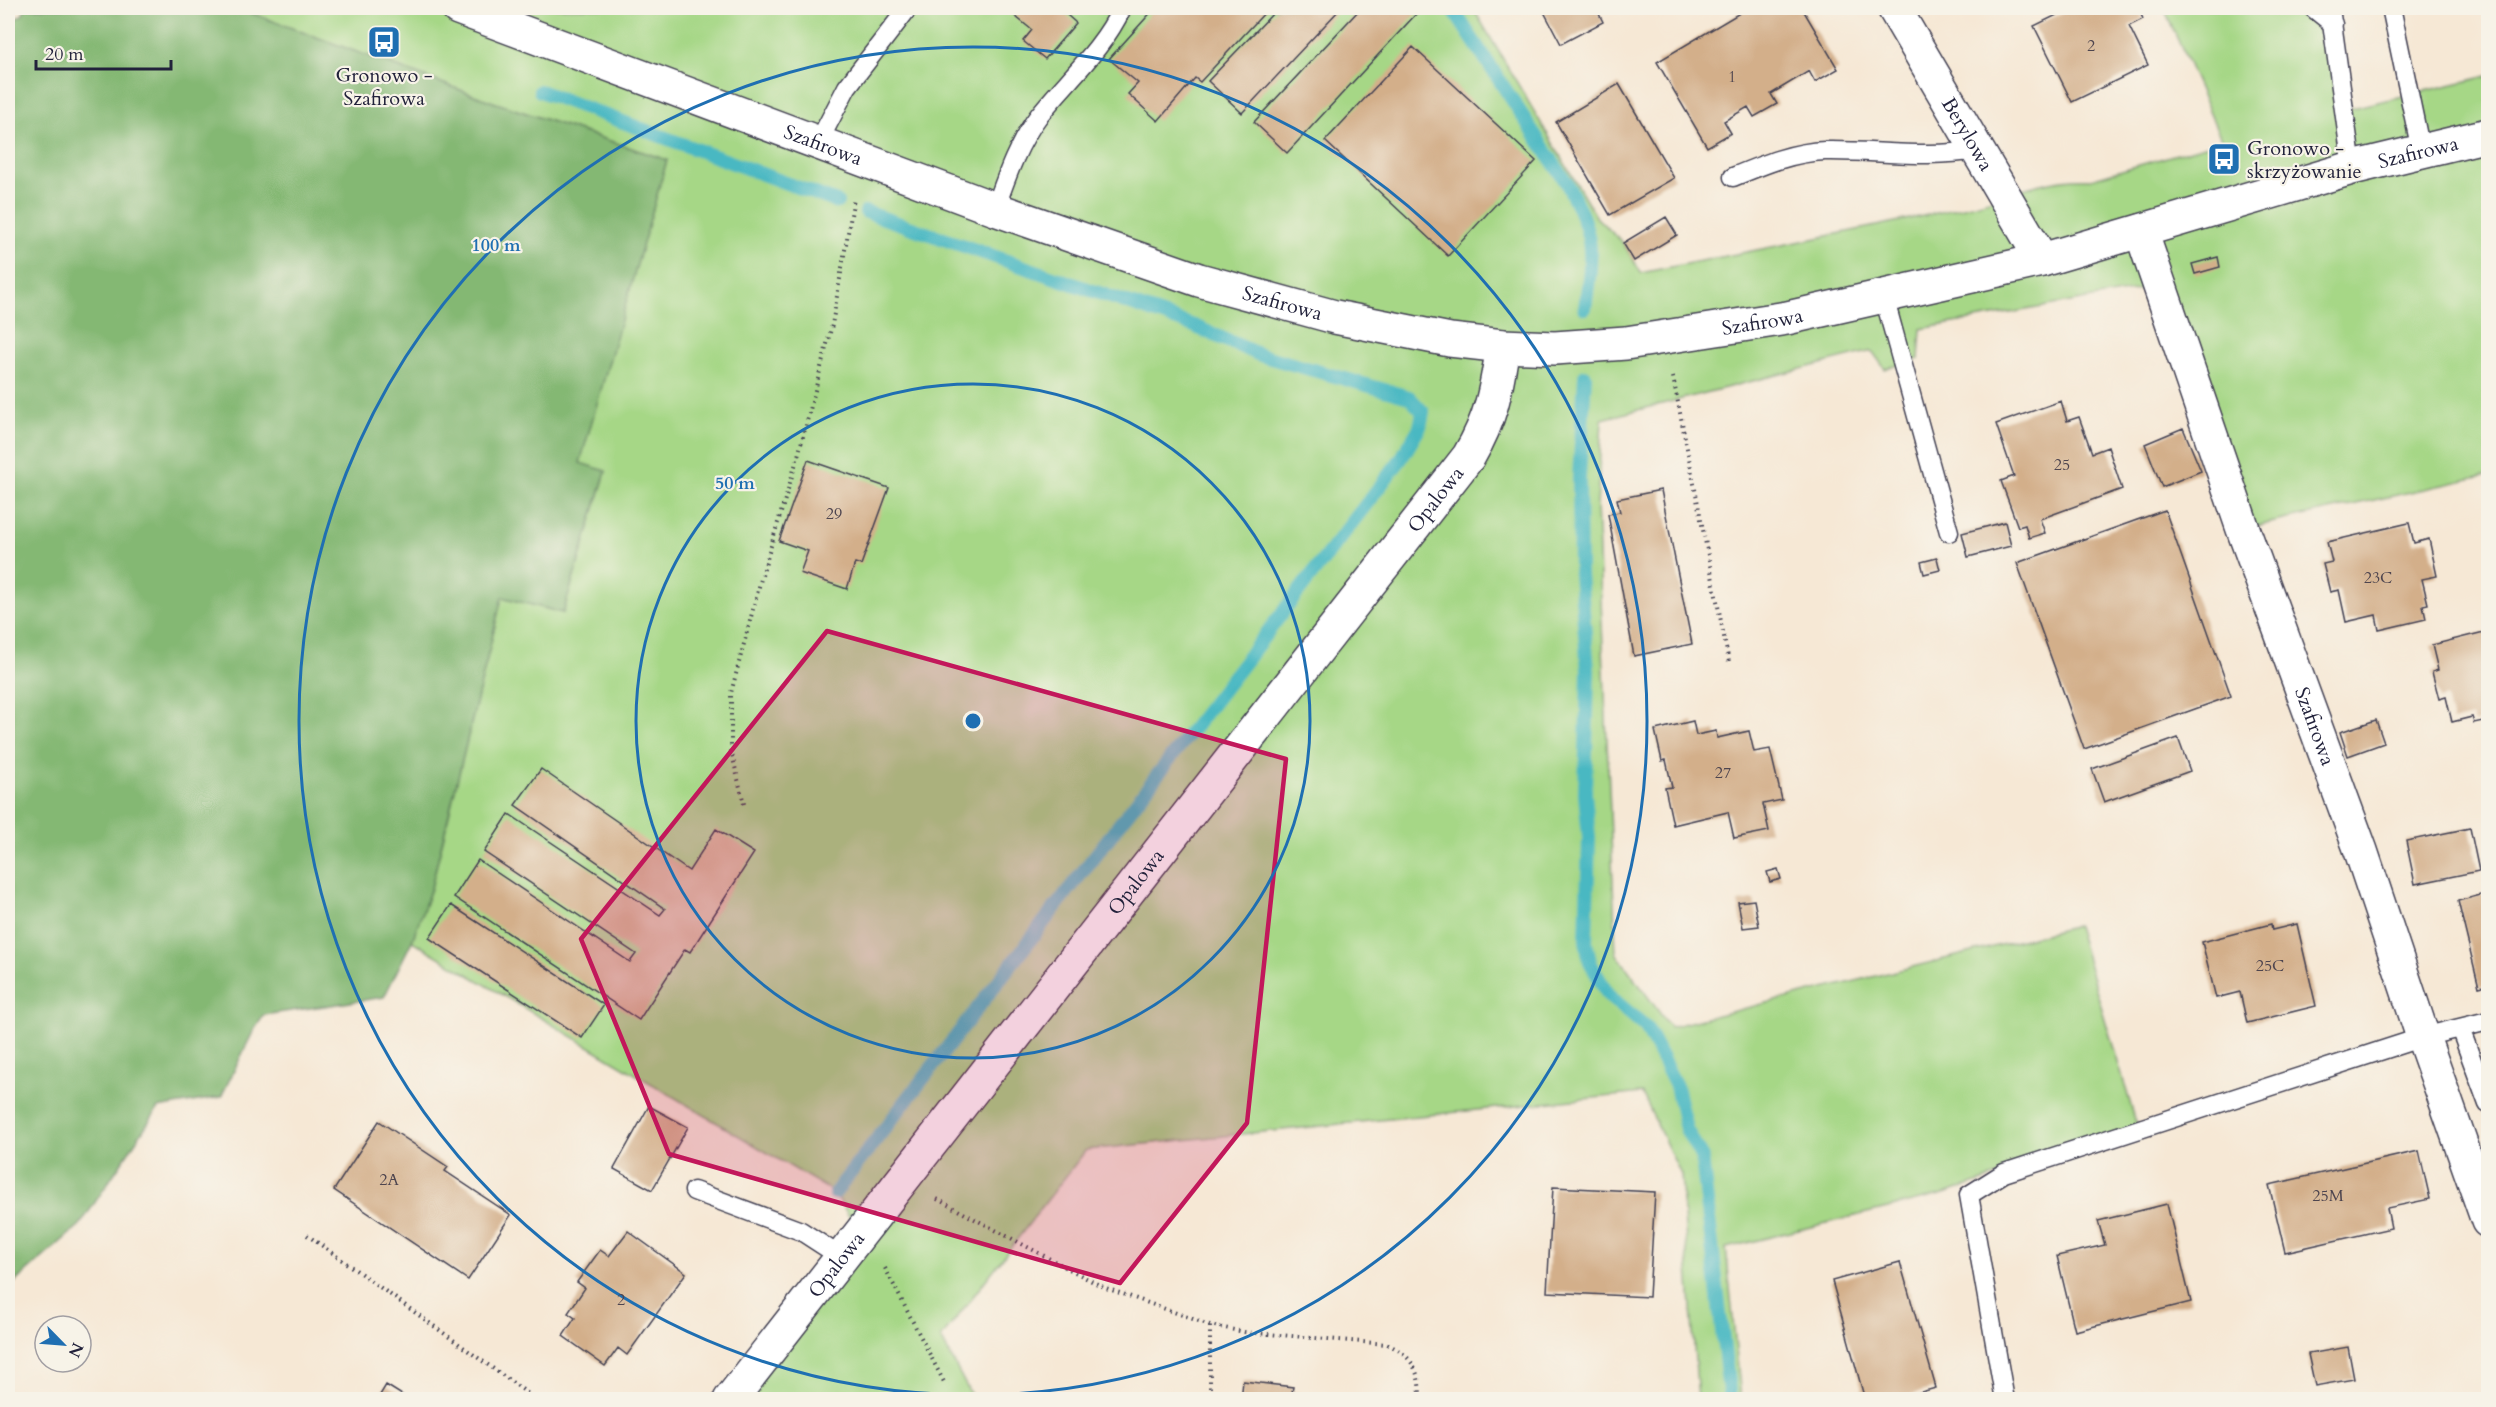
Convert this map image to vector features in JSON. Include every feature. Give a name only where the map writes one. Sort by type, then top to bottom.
[{"type":"street","name":"Szafirowa","points":[[458,8],[995,209],[1199,280],[1267,300],[1427,336],[1503,346],[1556,348],[1665,338],[1787,318],[2042,260],[2352,168],[2488,135]]},
{"type":"street","name":"Berylowa","points":[[1894,8],[2042,260]]},
{"type":"street","name":"Szafirowa","points":[[2141,231],[2243,529],[2361,851],[2488,1221]]},
{"type":"street","name":"Opalowa","points":[[730,1400],[1469,456],[1484,430],[1495,399],[1503,346]]},
{"type":"lane","points":[[818,143],[847,87],[908,8]]},
{"type":"lane","points":[[995,209],[1017,148],[1041,113],[1098,47],[1122,8]]},
{"type":"lane","points":[[2313,8],[2331,16],[2352,168]]},
{"type":"lane","points":[[2392,12],[2421,152]]},
{"type":"lane","points":[[1733,177],[1767,163],[1825,151],[1937,155],[1977,150]]},
{"type":"lane","points":[[1884,297],[1949,532]]},
{"type":"lane","points":[[2005,1400],[1969,1195],[2004,1173],[2423,1037],[2488,1021]]},
{"type":"lane","points":[[2460,1028],[2488,1104]]},
{"type":"lane","points":[[694,1191],[801,1231],[851,1245]]},
{"type":"path","points":[[2488,8],[2488,14]]},
{"type":"path","points":[[744,804],[731,750],[731,693],[761,579],[798,456],[832,325],[847,225],[863,160]]},
{"type":"path","points":[[1665,338],[1729,662]]},
{"type":"path","points":[[903,1179],[1103,1287],[1210,1325],[1244,1332],[1387,1344],[1410,1359],[1417,1370],[1420,1400]]},
{"type":"path","points":[[307,1235],[537,1400]]},
{"type":"path","points":[[851,1245],[893,1280],[944,1382]]},
{"type":"path","points":[[1210,1325],[1210,1400]]},
{"type":"highlighted area","points":[[827,631],[1286,759],[1247,1123],[1120,1283],[669,1154],[581,939]]},
{"type":"green space","points":[[26,8],[237,8],[493,102],[667,160],[580,463],[606,471],[563,613],[502,597],[431,888],[412,941],[384,997],[264,1015],[254,1030],[221,1097],[158,1108],[80,1225],[8,1288],[8,23],[22,15]]},
{"type":"green space","points":[[237,8],[1473,8],[1597,218],[1623,243],[1641,273],[1923,216],[1979,203],[2041,184],[2091,179],[2222,141],[2164,8],[2330,8],[2344,110],[2488,76],[2488,475],[2243,529],[2159,286],[1921,329],[1919,359],[1885,369],[1872,351],[1602,419],[1597,506],[1616,953],[1670,1027],[2077,926],[2138,1129],[1944,1194],[1726,1248],[1741,1399],[1698,1399],[1681,1175],[1642,1093],[1086,1150],[941,1338],[973,1399],[730,1399],[860,1234],[835,1193],[412,941],[431,888],[502,597],[563,613],[606,472],[579,464],[667,160],[493,102]]},
{"type":"building","points":[[1005,8],[1059,8],[1076,23],[1045,59],[1023,41],[1032,30]]},
{"type":"building","points":[[1155,8],[1269,8],[1200,82],[1195,78],[1158,121],[1128,94],[1138,83],[1109,59]]},
{"type":"building","points":[[1278,8],[1341,8],[1242,113],[1208,81]]},
{"type":"building","points":[[1361,8],[1411,8],[1417,13],[1287,153],[1254,122]]},
{"type":"building","points":[[1542,8],[1596,8],[1603,22],[1561,44]]},
{"type":"building","points":[[1748,8],[1802,8],[1838,69],[1815,82],[1809,71],[1771,94],[1777,104],[1754,117],[1748,107],[1724,121],[1731,133],[1707,147],[1657,62]]},
{"type":"building","points":[[2071,8],[2138,8],[2143,19],[2129,26],[2148,65],[2072,102],[2034,26]]},
{"type":"building","points":[[1413,47],[1536,161],[1448,256],[1325,141]]},
{"type":"building","points":[[1619,84],[1674,178],[1610,215],[1556,122]]},
{"type":"building","points":[[1666,217],[1677,235],[1634,261],[1623,243]]},
{"type":"building","points":[[2218,257],[2220,267],[2195,274],[2192,264]]},
{"type":"building","points":[[2061,401],[2067,421],[2079,417],[2092,453],[2108,447],[2122,489],[2040,519],[2045,533],[2029,538],[2025,525],[2018,527],[2001,481],[2014,476],[1996,424]]},
{"type":"building","points":[[2183,428],[2201,471],[2162,487],[2145,444]]},
{"type":"building","points":[[808,460],[889,488],[861,565],[855,563],[847,589],[800,573],[808,551],[779,541]]},
{"type":"building","points":[[1661,490],[1692,644],[1634,656],[1608,514],[1620,512],[1617,499]]},
{"type":"building","points":[[2165,510],[2231,696],[2084,749],[2017,563]]},
{"type":"building","points":[[2005,522],[2011,546],[1968,557],[1962,533]]},
{"type":"building","points":[[2409,523],[2414,543],[2429,539],[2437,576],[2422,579],[2428,604],[2423,605],[2426,619],[2379,630],[2376,615],[2346,622],[2339,590],[2330,592],[2323,564],[2332,562],[2327,542]]},
{"type":"building","points":[[1937,558],[1940,570],[1924,574],[1921,562]]},
{"type":"building","points":[[2488,631],[2488,720],[2474,723],[2472,717],[2452,722],[2446,697],[2439,699],[2432,672],[2438,670],[2432,645]]},
{"type":"building","points":[[2376,720],[2384,743],[2348,756],[2340,732]]},
{"type":"building","points":[[1693,721],[1696,735],[1716,731],[1717,738],[1749,731],[1754,752],[1770,749],[1782,800],[1763,804],[1769,831],[1734,838],[1728,812],[1673,825],[1665,788],[1672,787],[1666,760],[1662,761],[1655,730]]},
{"type":"building","points":[[2178,738],[2190,771],[2104,802],[2092,769]]},
{"type":"building","points":[[541,769],[689,871],[716,829],[754,853],[690,952],[685,949],[639,1020],[454,897],[478,860],[630,962],[636,954],[484,852],[509,814],[660,915],[665,909],[515,805]]},
{"type":"building","points":[[2470,828],[2479,871],[2415,884],[2406,841]]},
{"type":"building","points":[[1778,869],[1781,879],[1770,882],[1767,872]]},
{"type":"building","points":[[2488,893],[2488,985],[2479,987],[2458,901]]},
{"type":"building","points":[[1754,900],[1759,926],[1743,928],[1738,902]]},
{"type":"building","points":[[451,905],[604,1005],[582,1038],[429,938]]},
{"type":"building","points":[[2271,924],[2272,930],[2297,924],[2316,1006],[2247,1023],[2240,992],[2216,998],[2202,942]]},
{"type":"building","points":[[649,1106],[688,1127],[652,1190],[614,1169]]},
{"type":"building","points":[[379,1121],[448,1167],[445,1171],[511,1215],[468,1280],[334,1190]]},
{"type":"building","points":[[2419,1151],[2430,1199],[2387,1208],[2391,1228],[2285,1252],[2269,1185]]},
{"type":"building","points":[[1553,1187],[1655,1192],[1649,1297],[1547,1292]]},
{"type":"building","points":[[2167,1204],[2191,1302],[2075,1331],[2057,1256],[2105,1245],[2098,1221]]},
{"type":"building","points":[[628,1231],[686,1273],[627,1355],[618,1348],[605,1366],[563,1336],[575,1318],[568,1313],[585,1288],[577,1282],[600,1250],[609,1256]]},
{"type":"building","points":[[1900,1262],[1936,1388],[1891,1400],[1865,1400],[1832,1281]]},
{"type":"building","points":[[2348,1347],[2354,1379],[2315,1386],[2308,1354]]},
{"type":"building","points":[[1243,1381],[1293,1387],[1292,1392],[1339,1400],[1241,1400]]},
{"type":"building","points":[[386,1385],[410,1400],[377,1400]]},
{"type":"building","points":[[2161,1393],[2162,1400],[2138,1400],[2138,1399]]},
{"type":"waterway","points":[[1452,8],[1566,182],[1582,216],[1587,230],[1590,256],[1585,308]]},
{"type":"waterway","points":[[540,91],[837,202]]},
{"type":"waterway","points":[[835,1193],[1401,459],[1420,427],[1423,412],[1409,397],[1260,355],[1194,326],[866,212]]},
{"type":"waterway","points":[[1585,376],[1579,478],[1580,575],[1588,670],[1585,794],[1589,838],[1586,941],[1590,962],[1608,995],[1646,1027],[1676,1086],[1686,1129],[1702,1158],[1730,1400]]},
{"type":"place","name":"Gronowo - Szafirowa","points":[[384,42]]},
{"type":"place","name":"Gronowo - skrzyżowanie","points":[[2224,159]]}]
